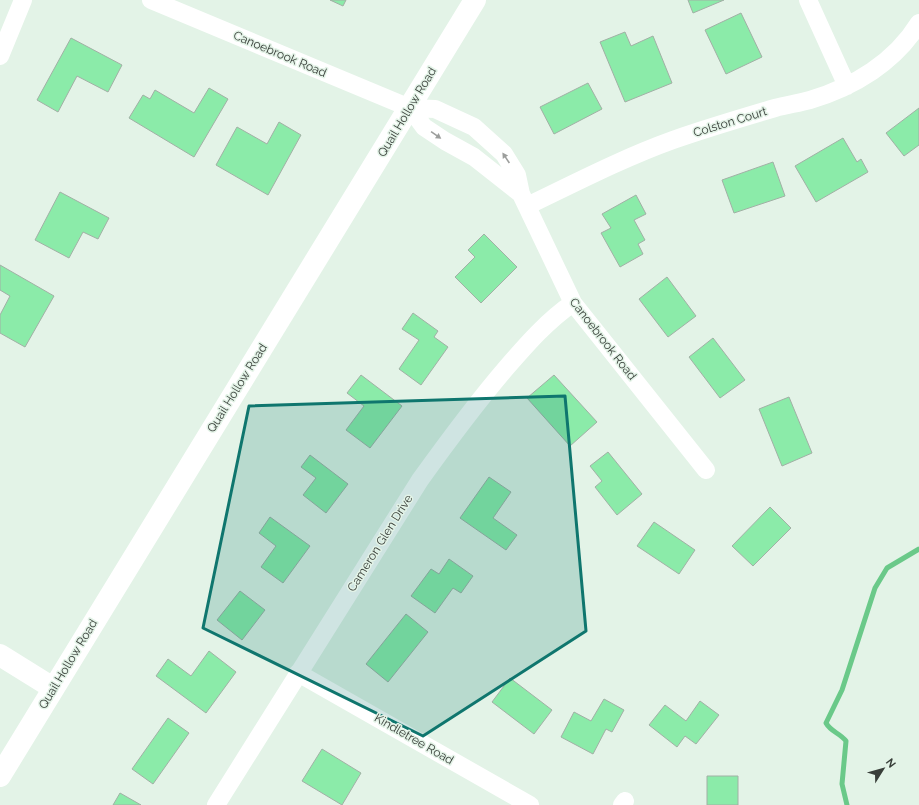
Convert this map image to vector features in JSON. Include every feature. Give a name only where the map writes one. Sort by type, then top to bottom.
[{"type":"main road","name":"Quail Hollow Road","points":[[0,776],[475,0]]},
{"type":"main road","points":[[0,655],[53,688]]},
{"type":"street","points":[[0,56],[23,0]]},
{"type":"street","name":"Canoebrook Road","points":[[151,0],[410,108],[435,110],[474,127],[504,154],[517,175],[524,200],[573,303],[706,470]]},
{"type":"street","points":[[808,0],[847,86]]},
{"type":"street","name":"Colston Court","points":[[524,200],[673,140],[749,115],[809,100],[847,86],[882,64],[913,33],[919,23]]},
{"type":"street","name":"Canoebrook Road","points":[[410,108],[424,127],[474,157],[524,200]]},
{"type":"street","name":"Cameron Glen Drive","points":[[216,805],[420,480],[454,431],[520,352],[557,314],[573,303]]},
{"type":"street","name":"Kindletree Road","points":[[298,673],[530,805]]},
{"type":"highlighted area","points":[[565,396],[586,631],[423,736],[203,628],[249,406]]},
{"type":"building","points":[[330,0],[346,0],[343,6]]},
{"type":"building","points":[[688,0],[724,0],[693,13]]},
{"type":"building","points":[[741,13],[762,57],[726,74],[705,30]]},
{"type":"building","points":[[625,32],[631,46],[653,36],[672,83],[625,102],[600,42]]},
{"type":"building","points":[[71,38],[122,65],[108,92],[77,76],[58,112],[37,100]]},
{"type":"building","points":[[588,83],[602,109],[554,134],[540,107]]},
{"type":"building","points":[[209,88],[228,99],[194,157],[129,118],[143,95],[150,99],[155,90],[194,113]]},
{"type":"building","points":[[919,108],[919,145],[904,156],[886,133]]},
{"type":"building","points":[[279,122],[301,135],[268,195],[216,165],[237,127],[267,144]]},
{"type":"building","points":[[843,138],[857,162],[861,159],[868,172],[816,202],[795,166]]},
{"type":"building","points":[[773,162],[785,196],[734,213],[722,180]]},
{"type":"building","points":[[60,192],[109,218],[98,239],[83,232],[69,258],[35,240]]},
{"type":"building","points":[[636,195],[646,214],[634,220],[645,240],[638,244],[643,254],[620,267],[601,233],[611,228],[602,214]]},
{"type":"building","points":[[484,234],[517,267],[481,303],[455,277],[475,257],[468,250]]},
{"type":"building","points":[[0,265],[54,296],[25,347],[0,333],[0,315],[10,296],[0,290]]},
{"type":"building","points":[[667,277],[696,316],[668,337],[639,299]]},
{"type":"building","points":[[413,313],[438,331],[434,337],[448,347],[421,385],[399,369],[419,340],[402,329]]},
{"type":"building","points":[[713,338],[745,380],[720,398],[689,357]]},
{"type":"building","points":[[361,375],[402,406],[370,448],[346,430],[364,406],[347,393]]},
{"type":"building","points":[[554,375],[597,422],[570,446],[527,398]]},
{"type":"building","points":[[789,397],[812,453],[782,466],[759,409]]},
{"type":"building","points":[[608,452],[642,494],[617,515],[595,487],[602,481],[590,466]]},
{"type":"building","points":[[310,455],[348,484],[326,513],[303,495],[316,478],[301,467]]},
{"type":"building","points":[[489,477],[511,492],[493,518],[517,535],[506,550],[460,518]]},
{"type":"building","points":[[770,507],[791,528],[753,566],[732,546]]},
{"type":"building","points":[[270,517],[310,546],[283,583],[261,567],[276,546],[259,533]]},
{"type":"building","points":[[654,522],[695,550],[679,574],[637,546]]},
{"type":"building","points":[[449,559],[473,576],[461,593],[453,588],[435,613],[411,596],[431,569],[439,574]]},
{"type":"building","points":[[240,591],[265,610],[242,640],[217,620]]},
{"type":"building","points":[[406,614],[428,632],[388,682],[366,664]]},
{"type":"building","points":[[209,651],[236,672],[206,713],[156,676],[168,659],[191,676]]},
{"type":"building","points":[[510,678],[552,710],[534,734],[492,702]]},
{"type":"building","points":[[604,699],[624,710],[612,732],[606,729],[593,754],[561,737],[574,712],[591,721]]},
{"type":"building","points":[[700,701],[719,715],[696,744],[685,736],[677,747],[649,725],[665,705],[686,721]]},
{"type":"building","points":[[168,718],[189,733],[153,784],[132,769]]},
{"type":"building","points":[[322,749],[361,773],[342,805],[302,781]]},
{"type":"building","points":[[707,776],[738,776],[738,805],[707,805]]},
{"type":"building","points":[[120,793],[141,805],[113,805]]},
{"type":"waterway","points":[[847,805],[842,784],[846,741],[826,723],[842,690],[875,588],[887,568],[919,549]]}]
